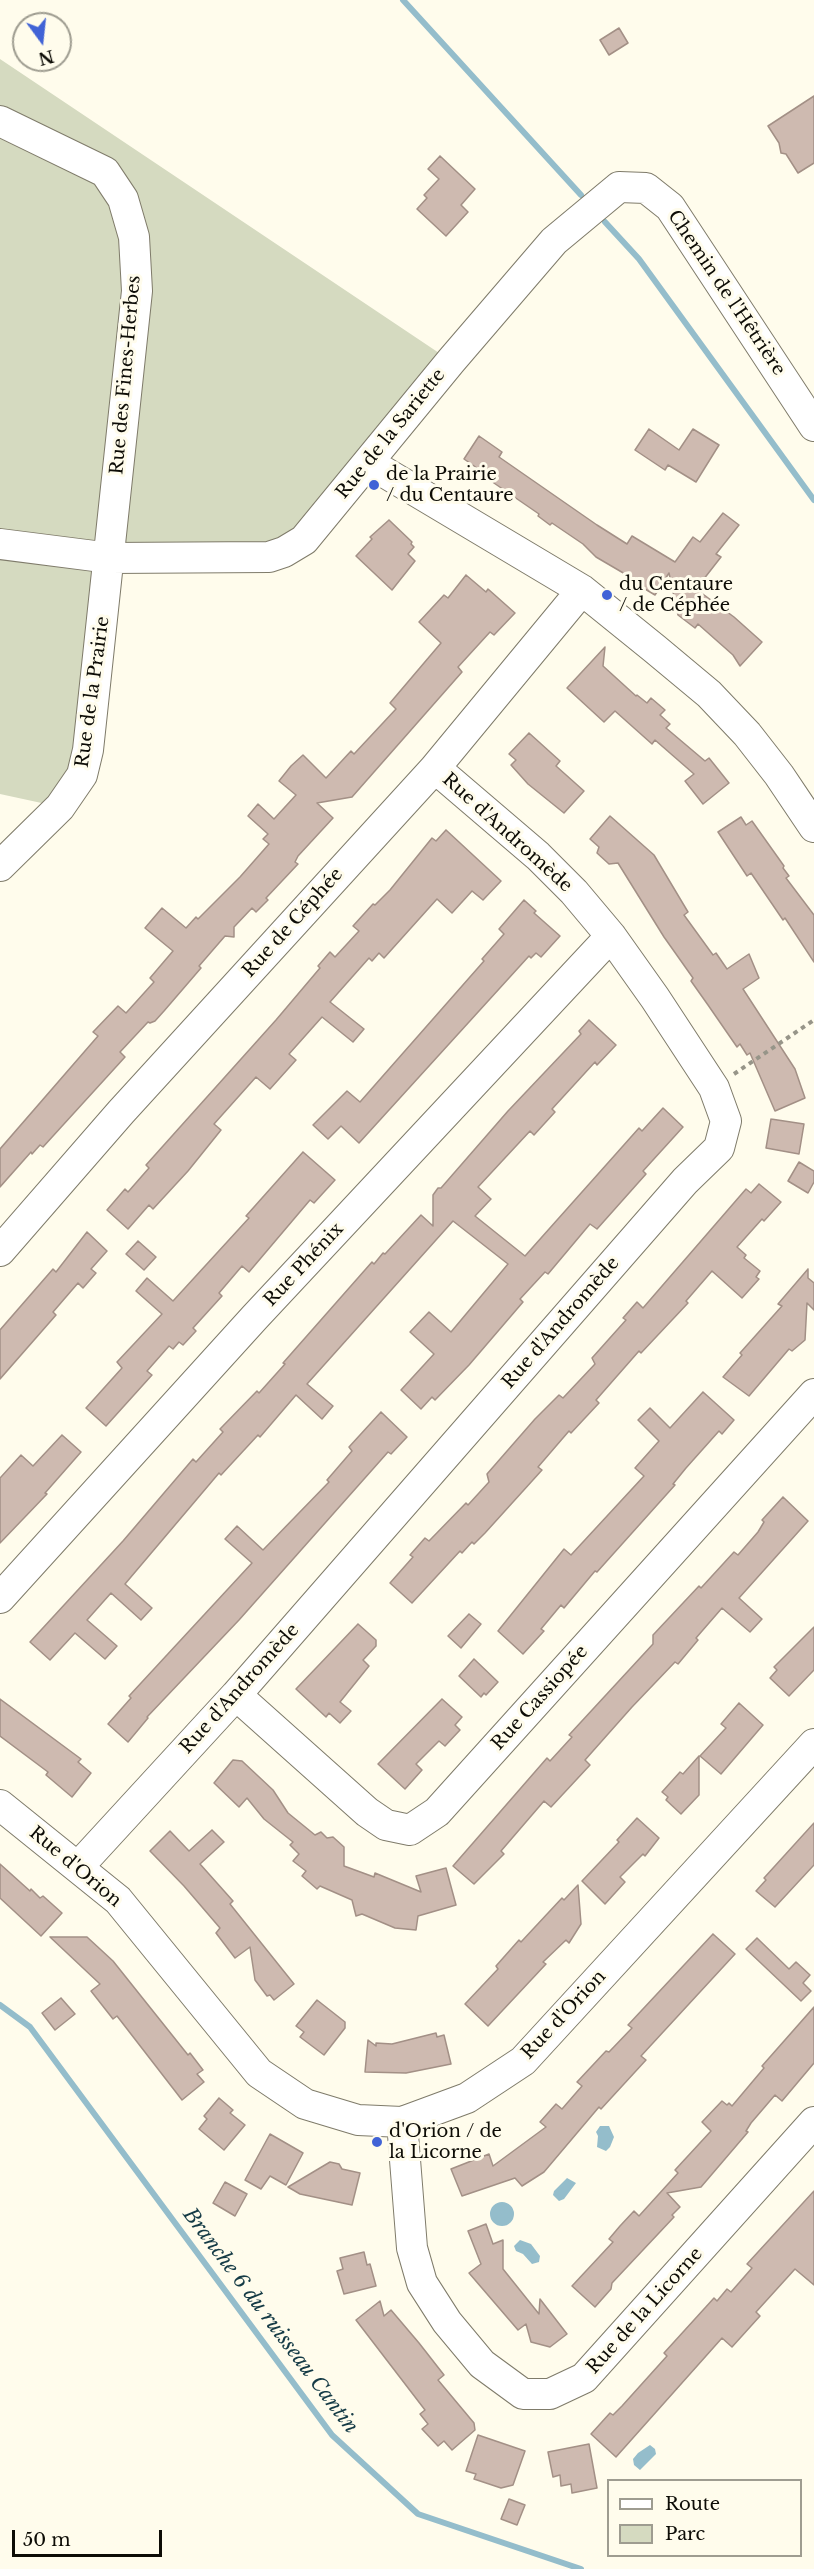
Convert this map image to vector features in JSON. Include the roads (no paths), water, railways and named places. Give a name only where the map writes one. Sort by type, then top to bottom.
[{"type":"street","name":"Rue des Fines-Herbes","points":[[0,121],[105,172],[123,199],[134,237],[137,291],[110,558]]},
{"type":"street","name":"Rue de la Sariette","points":[[0,544],[110,558],[269,557],[284,552],[304,540],[451,360],[554,241],[619,187]]},
{"type":"street","name":"Chemin de l'Hêtrière","points":[[619,187],[646,188],[670,207],[814,426]]},
{"type":"street","points":[[369,463],[582,591],[708,694],[747,734],[814,826]]},
{"type":"street","name":"Rue de la Prairie","points":[[0,866],[60,807],[82,775],[88,750],[110,558]]},
{"type":"street","name":"Rue de Céphée","points":[[0,1251],[121,1112],[435,768],[582,591]]},
{"type":"street","name":"Rue d'Andromède","points":[[78,1867],[236,1695],[677,1190],[719,1148],[726,1121],[714,1088],[611,936],[574,892],[538,856],[435,768]]},
{"type":"street","name":"Rue Phénix","points":[[0,1598],[255,1317],[611,936]]},
{"type":"street","name":"Rue Cassiopée","points":[[236,1695],[367,1812],[386,1826],[410,1830],[437,1812],[814,1394]]},
{"type":"street","name":"Rue d'Orion","points":[[0,1805],[118,1900],[259,2073],[305,2104],[358,2120],[402,2122],[467,2098],[523,2061],[814,1744]]},
{"type":"street","name":"Rue de la Licorne","points":[[402,2122],[412,2248],[422,2283],[447,2322],[482,2364],[523,2394],[550,2394],[584,2378],[814,2122]]},
{"type":"water","points":[[600,2126],[609,2126],[614,2137],[606,2151],[597,2147],[596,2132]]},
{"type":"water","points":[[567,2178],[576,2183],[564,2199],[559,2201],[553,2195],[554,2191]]},
{"type":"water","points":[[502,2202],[510,2206],[514,2214],[510,2222],[502,2226],[494,2222],[490,2214],[494,2206]]},
{"type":"water","points":[[520,2240],[531,2244],[540,2256],[539,2262],[532,2264],[523,2254],[516,2251],[514,2246]]},
{"type":"water","points":[[650,2445],[655,2449],[656,2454],[640,2470],[634,2465],[633,2459]]},
{"type":"waterway","points":[[403,0],[581,195]]},
{"type":"waterway","points":[[605,222],[639,259],[814,500]]},
{"type":"waterway","name":"Branche 6 du ruisseau Cantin","points":[[0,2005],[30,2027],[332,2435],[418,2514],[581,2569]]},
{"type":"place","name":"de la Prairie / du Centaure","points":[[374,485]]},
{"type":"place","name":"du Centaure / de Céphée","points":[[607,595]]},
{"type":"place","name":"d'Orion / de la Licorne","points":[[377,2142]]}]
